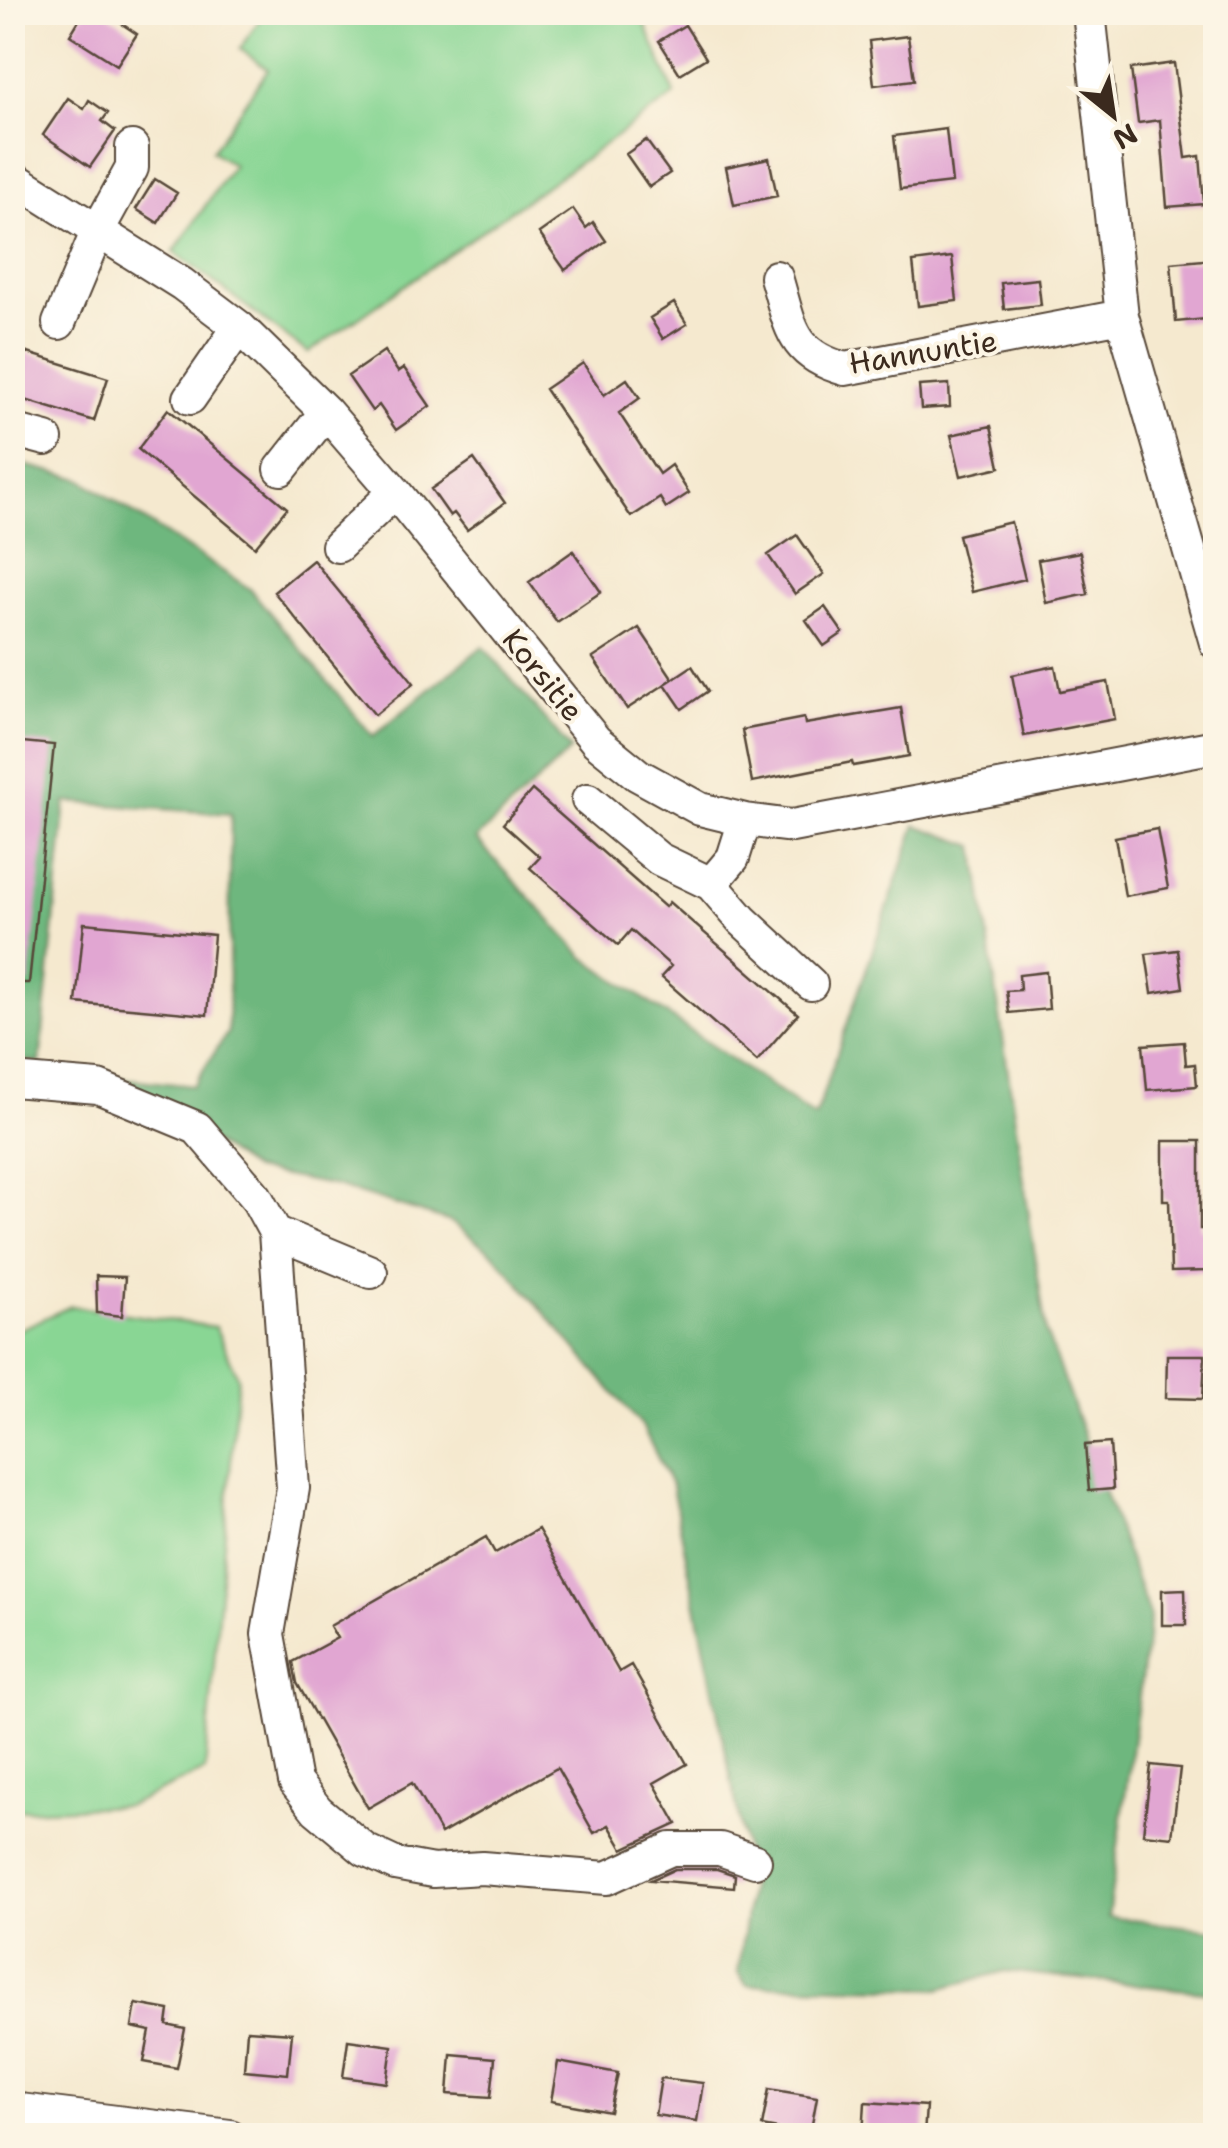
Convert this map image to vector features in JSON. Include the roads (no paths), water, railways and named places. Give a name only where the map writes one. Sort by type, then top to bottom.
[{"type":"street","points":[[1088,12],[1122,316],[1216,643]]},
{"type":"street","points":[[58,323],[98,230],[132,168],[132,147]]},
{"type":"street","name":"Korsitie","points":[[12,177],[182,284],[239,327],[326,412],[395,492],[596,741],[638,776],[700,809],[792,826],[1216,746]]},
{"type":"street","name":"Hannuntie","points":[[776,278],[796,339],[819,362],[845,369],[1122,316]]},
{"type":"street","points":[[190,398],[239,327]]},
{"type":"street","points":[[281,469],[326,412]]},
{"type":"street","points":[[12,430],[46,439]]},
{"type":"street","points":[[338,546],[395,492]]},
{"type":"street","points":[[588,800],[659,859],[711,884],[742,920],[812,984]]},
{"type":"street","points":[[711,884],[733,858],[745,820]]},
{"type":"street","points":[[12,1080],[98,1087],[197,1128],[256,1197],[275,1232],[293,1488],[268,1634],[295,1782],[317,1810],[365,1850],[395,1864],[433,1871],[482,1868],[607,1878],[672,1849],[720,1849],[756,1861]]},
{"type":"street","points":[[275,1232],[371,1272]]},
{"type":"street","points":[[12,2109],[230,2136]]}]
